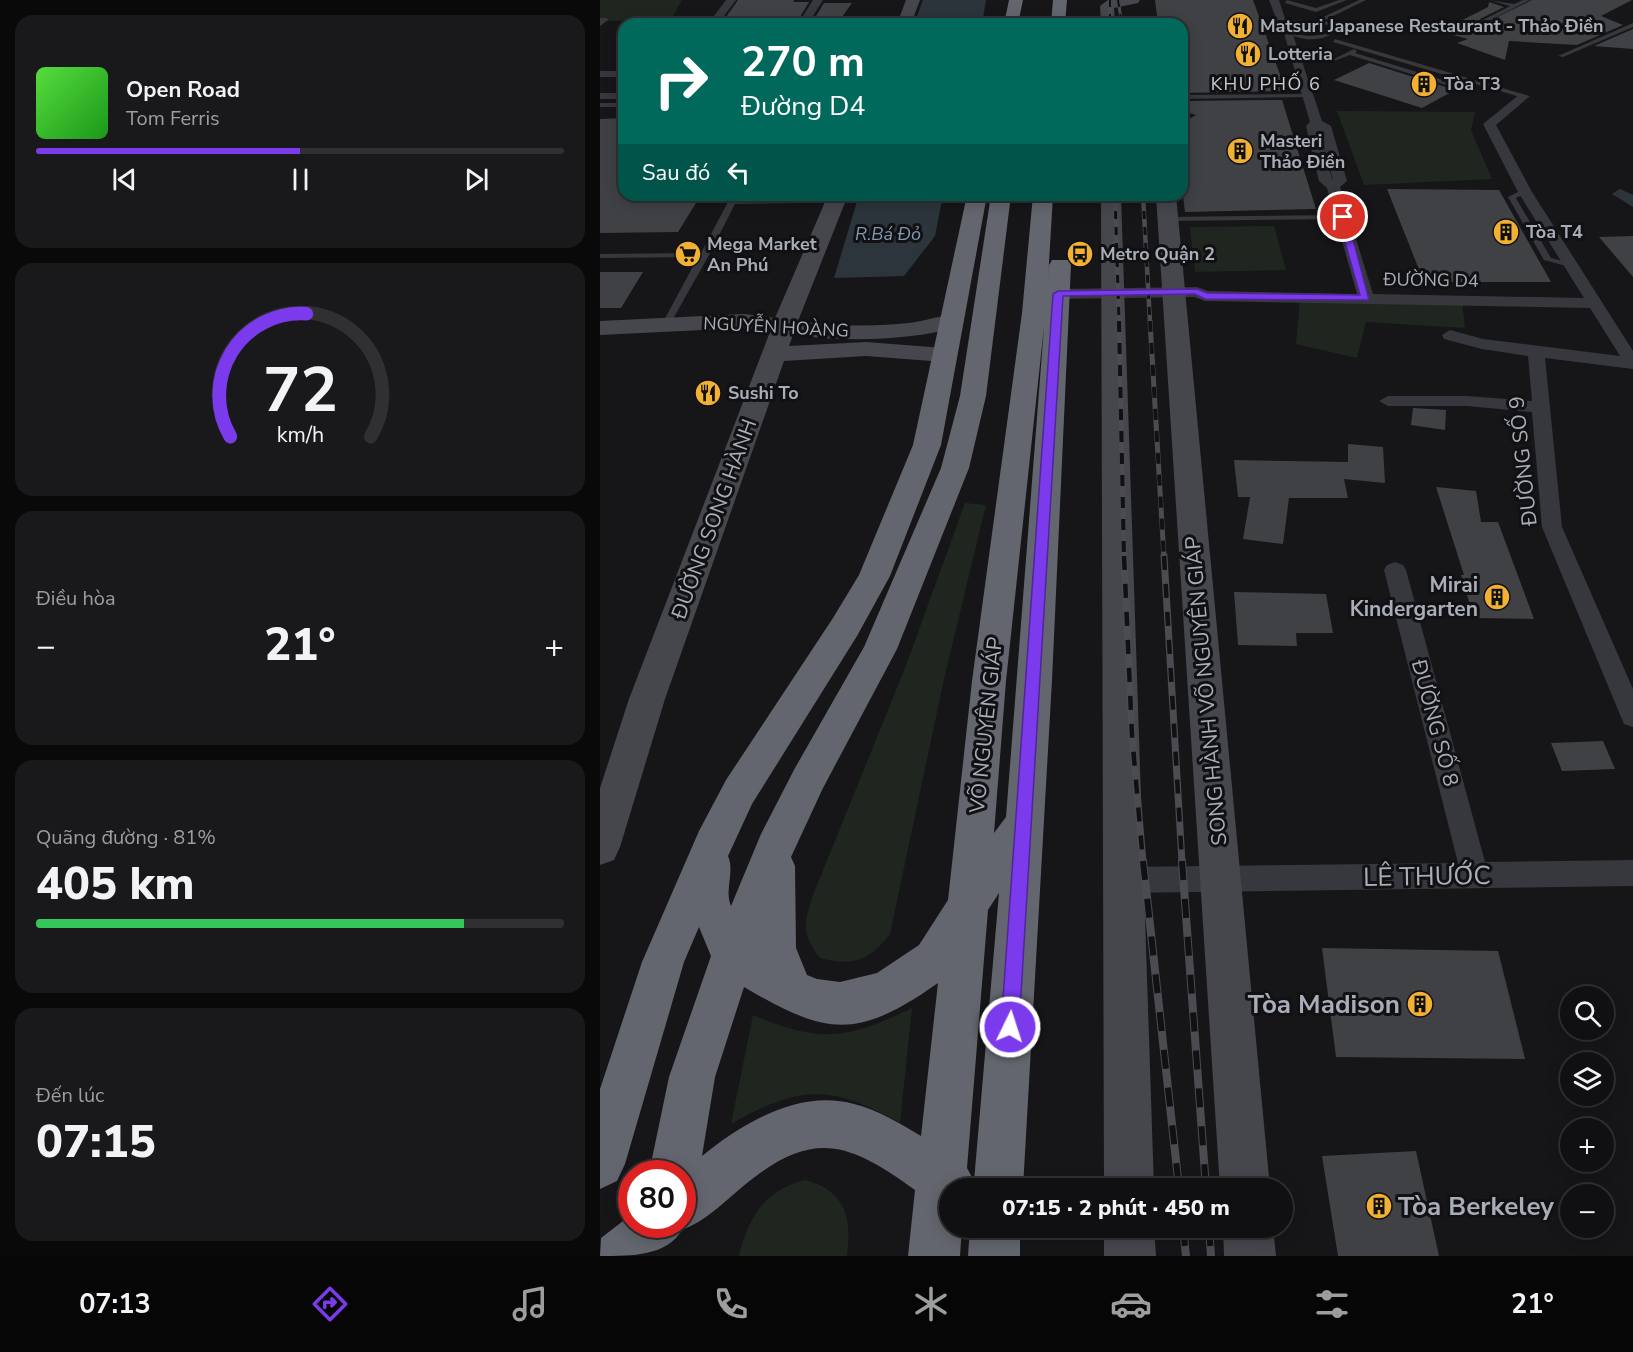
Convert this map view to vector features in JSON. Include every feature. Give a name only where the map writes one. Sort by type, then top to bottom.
[{"type":"highway","points":[[1012,18],[1016,0]]},
{"type":"highway","points":[[1058,18],[1060,0]]},
{"type":"highway","points":[[600,1164],[663,962],[713,844],[739,792],[845,627],[874,576],[927,445],[976,201]]},
{"type":"highway","points":[[676,1160],[692,1077],[732,956],[774,847],[808,778],[880,649],[925,546],[955,468],[973,396],[990,259],[1000,201]]},
{"type":"highway","name":"VÕ NGUYÊN GIÁP","points":[[947,1178],[968,904],[989,681],[1032,324],[1042,201]]},
{"type":"highway","name":"VÕ NGUYÊN GIÁP","points":[[999,1178],[1025,821],[1061,239]]},
{"type":"highway","points":[[713,844],[707,898],[732,956],[791,990],[816,1001],[840,1004],[865,1000],[892,988],[934,960],[968,904],[1025,821]]},
{"type":"highway","points":[[774,847],[775,948],[791,990]]},
{"type":"highway","points":[[696,1194],[767,1139],[802,1127],[830,1124],[857,1128],[939,1179]]},
{"type":"highway","name":"VÕ NGUYÊN GIÁP","points":[[934,1256],[939,1228]]},
{"type":"highway","points":[[619,1256],[642,1238]]},
{"type":"highway","points":[[662,1256],[664,1238]]},
{"type":"highway","points":[[994,1256],[995,1238]]},
{"type":"main road","points":[[906,18],[913,0]]},
{"type":"main road","points":[[1108,18],[1107,6],[1118,1],[1140,3]]},
{"type":"main road","name":"ĐƯỜNG SONG HÀNH","points":[[601,841],[647,699],[779,340],[836,201]]},
{"type":"main road","points":[[1112,201],[1129,1178]]},
{"type":"main road","name":"SONG HÀNH VÕ NGUYÊN GIÁP","points":[[1166,201],[1168,219],[1185,292],[1220,878],[1244,1178]]},
{"type":"main road","name":"NGUYỄN HOÀNG","points":[[600,328],[744,321],[779,340],[944,355]]},
{"type":"main road","name":"NGUYỄN HOÀNG","points":[[779,340],[910,330],[951,322]]},
{"type":"main road","points":[[1129,1238],[1130,1256]]},
{"type":"main road","points":[[1249,1238],[1250,1256]]},
{"type":"street","points":[[717,18],[730,0]]},
{"type":"street","points":[[807,18],[818,0]]},
{"type":"street","points":[[1274,0],[1317,123],[1325,126],[1340,181],[1333,186],[1364,293]]},
{"type":"street","points":[[600,74],[618,74]]},
{"type":"street","points":[[600,96],[618,96]]},
{"type":"street","points":[[1524,96],[1489,123],[1525,192],[1633,363]]},
{"type":"street","name":"ĐƯỜNG D4","points":[[1058,294],[1185,292],[1205,296],[1252,291],[1364,293],[1594,303]]},
{"type":"street","points":[[1450,335],[1482,344],[1633,363]]},
{"type":"street","name":"ĐƯỜNG SỐ 9","points":[[1536,352],[1552,527],[1633,717]]},
{"type":"street","points":[[1388,401],[1467,401],[1541,407]]},
{"type":"street","name":"ĐƯỜNG SỐ 8","points":[[1395,570],[1475,876]]},
{"type":"street","name":"LÊ THƯỚC","points":[[1123,880],[1633,873]]},
{"type":"lane","points":[[1287,2],[1316,10],[1343,0],[1354,4]]},
{"type":"lane","points":[[1319,21],[1363,0]]},
{"type":"lane","points":[[1492,0],[1514,6]]},
{"type":"lane","points":[[1484,22],[1527,0]]},
{"type":"lane","points":[[1335,40],[1332,33],[1333,26],[1319,21],[1296,20],[1286,29],[1308,37],[1335,40],[1524,96]]},
{"type":"lane","points":[[1561,56],[1633,25]]},
{"type":"lane","points":[[1308,37],[1332,33]]},
{"type":"lane","points":[[1336,60],[1361,48]]},
{"type":"lane","points":[[1349,53],[1456,86],[1478,82]]},
{"type":"lane","points":[[1188,97],[1308,95]]},
{"type":"lane","points":[[600,105],[618,105]]},
{"type":"lane","points":[[666,324],[732,202],[796,201]]},
{"type":"lane","points":[[1168,219],[1343,217]]},
{"type":"lane","points":[[600,256],[705,255]]},
{"type":"shaded area","points":[[600,0],[682,0],[672,18],[618,18],[618,21],[600,21]]},
{"type":"shaded area","points":[[1337,111],[1475,112],[1471,130],[1492,179],[1364,185]]},
{"type":"shaded area","points":[[1274,226],[1286,270],[1195,272],[1190,227]]},
{"type":"shaded area","points":[[1300,299],[1462,302],[1465,328],[1366,322],[1357,358],[1296,344]]},
{"type":"shaded area","points":[[965,503],[986,505],[944,679],[890,934],[874,951],[859,960],[842,962],[820,958],[810,942],[806,928],[813,895],[905,668]]},
{"type":"shaded area","points":[[912,1008],[900,1123],[854,1101],[816,1094],[797,1096],[777,1102],[731,1124],[753,1015],[797,1030],[816,1034],[833,1034],[869,1027]]},
{"type":"shaded area","points":[[805,1180],[830,1191],[843,1207],[848,1229],[847,1256],[739,1256],[747,1229],[760,1207],[779,1191]]},
{"type":"water","points":[[923,0],[986,0],[983,18],[916,18]]},
{"type":"water","name":"R.Bá Đỏ","points":[[857,201],[942,201],[935,236],[904,276],[834,278]]},
{"type":"building","points":[[738,0],[809,2],[799,18],[725,18]]},
{"type":"building","points":[[1155,0],[1253,0],[1286,91],[1188,93],[1188,18],[1157,18]]},
{"type":"building","points":[[1532,0],[1632,0],[1601,16],[1623,25],[1577,45],[1509,41],[1505,60],[1457,43],[1468,39],[1453,35],[1462,30],[1449,27],[1488,7],[1489,2],[1504,7],[1480,19],[1481,25]]},
{"type":"building","points":[[824,3],[852,3],[841,18],[815,18]]},
{"type":"building","points":[[1633,29],[1633,49],[1594,46]]},
{"type":"building","name":"Tòa T3","points":[[1369,63],[1455,90],[1422,108],[1334,80]]},
{"type":"building","name":"Masteri Thảo Điền","points":[[1282,100],[1316,209],[1185,212],[1184,201],[1188,201],[1188,120],[1196,115],[1188,113],[1188,101]]},
{"type":"building","points":[[618,118],[618,201],[697,201],[678,232],[600,233],[600,119]]},
{"type":"building","points":[[1387,189],[1499,190],[1551,282],[1424,282]]},
{"type":"building","points":[[1633,236],[1633,277],[1599,237]]},
{"type":"building","points":[[600,272],[643,272],[621,308],[600,308]]},
{"type":"building","points":[[1413,408],[1446,410],[1445,430],[1411,425]]},
{"type":"building","points":[[1348,444],[1383,447],[1385,483],[1344,479],[1348,498],[1289,498],[1283,544],[1243,539],[1250,497],[1238,497],[1234,460],[1348,462]]},
{"type":"building","points":[[1436,487],[1476,491],[1481,522],[1498,522],[1534,619],[1474,618],[1461,575],[1464,575]]},
{"type":"building","points":[[1234,592],[1326,594],[1333,633],[1296,633],[1297,646],[1238,645]]},
{"type":"building","points":[[1603,741],[1615,769],[1562,771],[1551,743]]},
{"type":"building","name":"Tòa Madison","points":[[1322,948],[1498,951],[1525,1059],[1336,1057]]},
{"type":"building","name":"Tòa Berkeley","points":[[1416,1151],[1439,1256],[1338,1256],[1322,1156]]},
{"type":"waterway","points":[[1620,194],[1633,202]]},
{"type":"railway","points":[[1110,0],[1110,18]]},
{"type":"railway","points":[[1118,0],[1121,18]]},
{"type":"railway","points":[[1115,201],[1119,322]]},
{"type":"railway","points":[[1143,201],[1150,322]]},
{"type":"railway","points":[[1119,321],[1124,558]]},
{"type":"railway","points":[[1150,321],[1164,558]]},
{"type":"railway","points":[[1124,556],[1132,735],[1143,862]]},
{"type":"railway","points":[[1164,556],[1182,862]]},
{"type":"railway","points":[[1143,861],[1178,1178]]},
{"type":"railway","points":[[1182,861],[1205,1178]]},
{"type":"railway","points":[[1184,1238],[1186,1256]]},
{"type":"railway","points":[[1210,1238],[1211,1256]]},
{"type":"place","name":"Matsuri Japanese Restaurant - Thảo Điền","points":[[1240,26]]},
{"type":"place","name":"Lotteria","points":[[1248,54]]},
{"type":"place","name":"Tòa T3","points":[[1424,84]]},
{"type":"place","name":"Masteri Thảo Điền","points":[[1240,151]]},
{"type":"place","name":"Tòa T4","points":[[1506,232]]},
{"type":"place","name":"Mega Market An Phú","points":[[688,254]]},
{"type":"place","name":"Metro Quận 2","points":[[1080,254]]},
{"type":"place","name":"Sushi To","points":[[708,393]]},
{"type":"place","name":"Mirai Kindergarten","points":[[1497,597]]},
{"type":"place","name":"Tòa Madison","points":[[1420,1004]]},
{"type":"place","name":"Tòa Berkeley","points":[[1379,1206]]},
{"type":"district","name":"KHU PHỐ 6","points":[[1266,84]]},
{"type":"route","points":[[1010,1027],[1033,704],[1058,294],[1197,292],[1205,296],[1366,298],[1343,217]]}]
